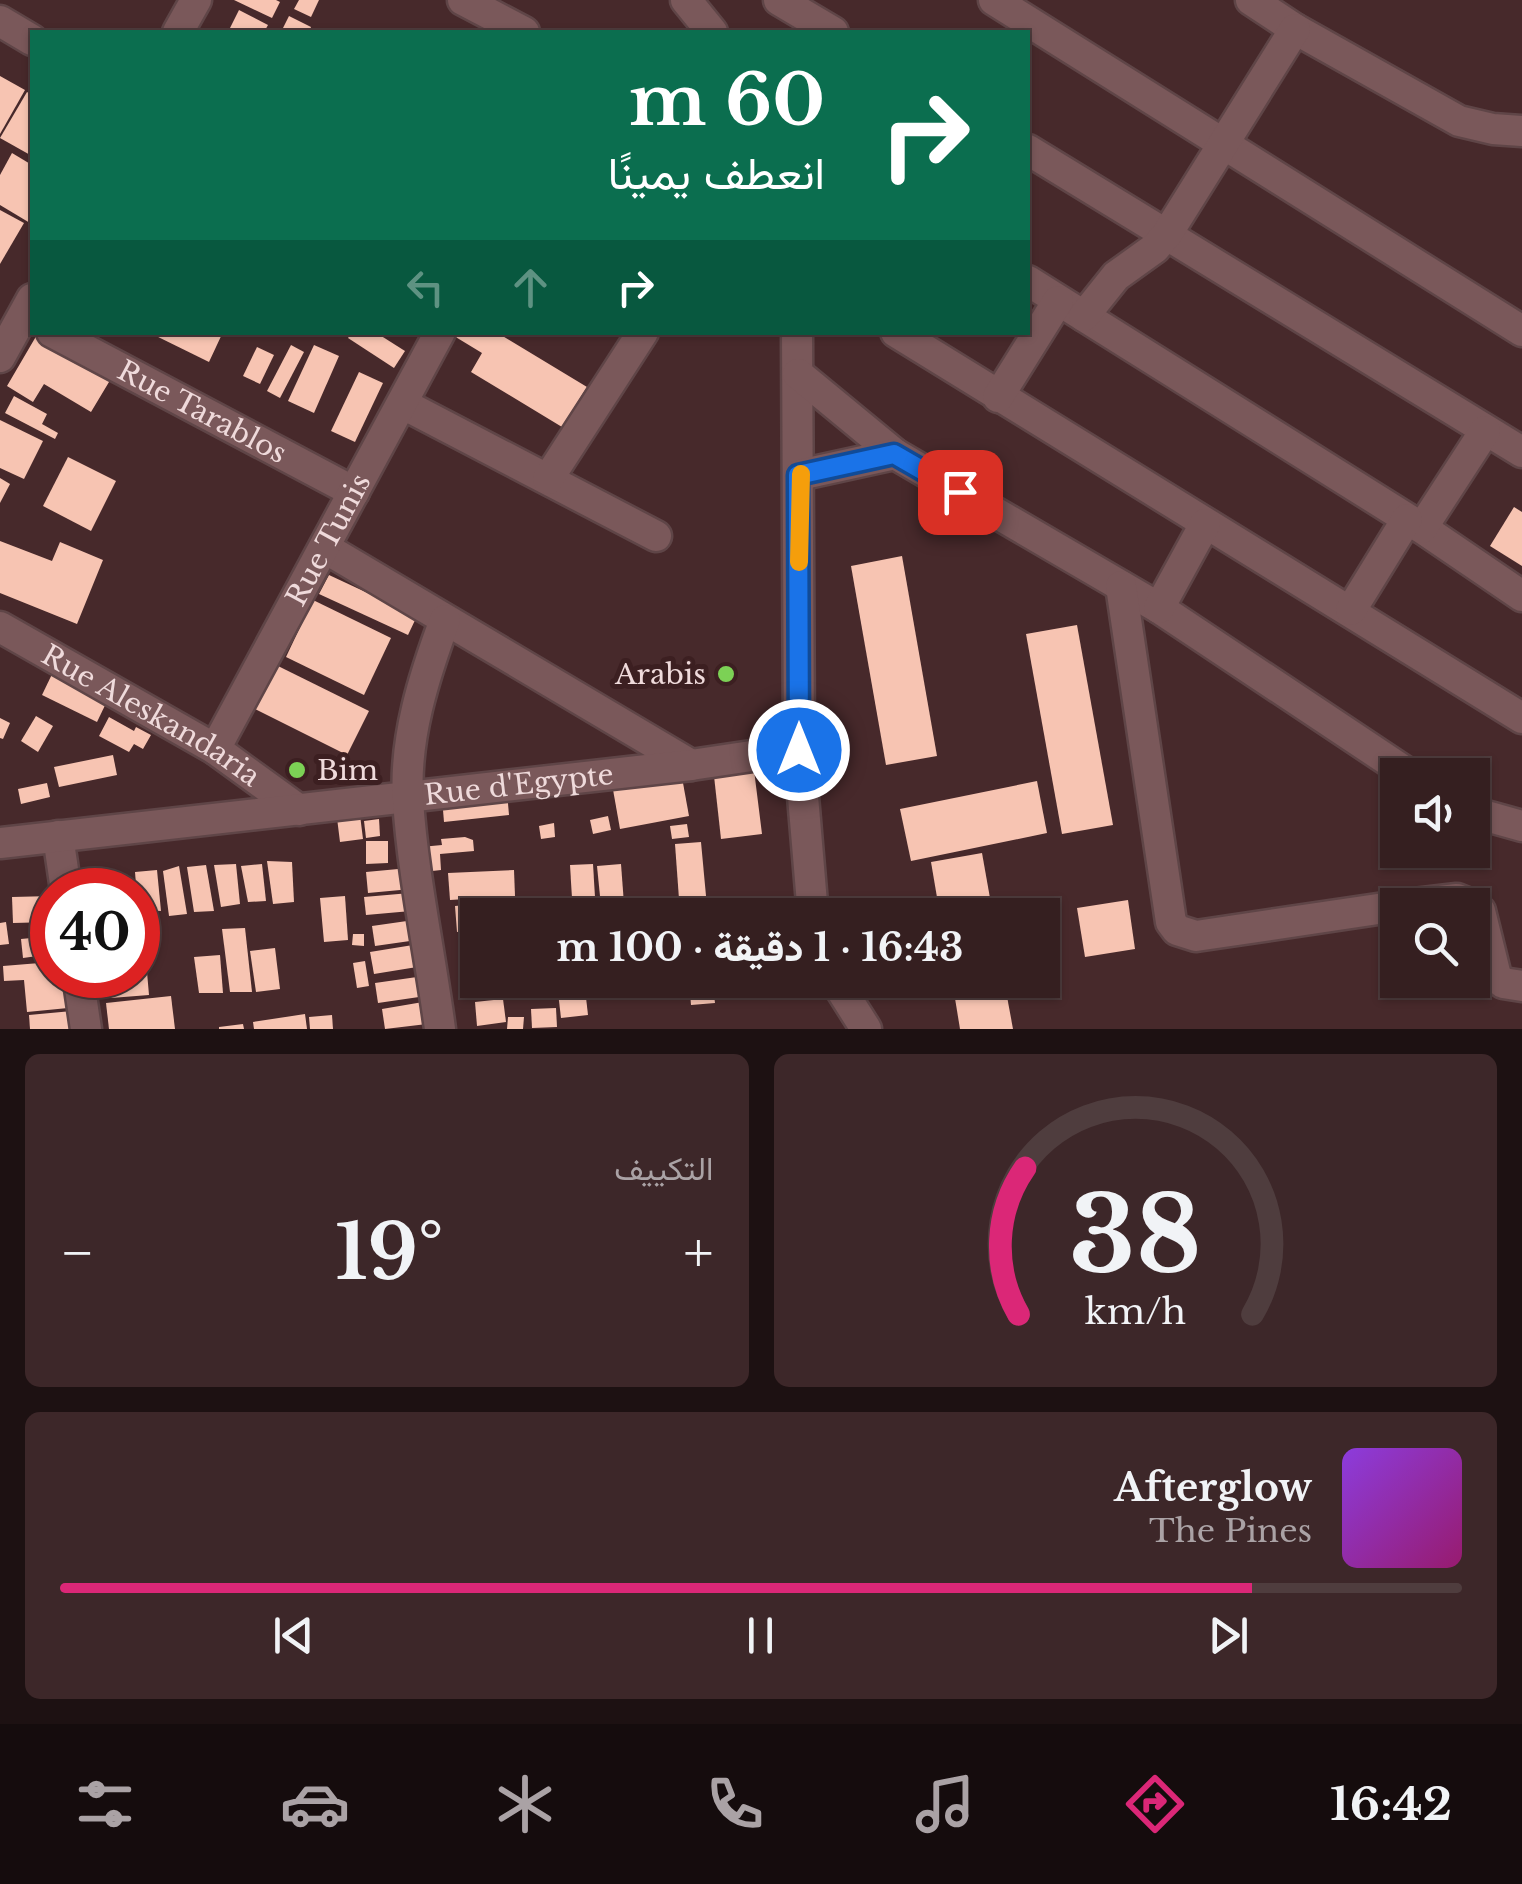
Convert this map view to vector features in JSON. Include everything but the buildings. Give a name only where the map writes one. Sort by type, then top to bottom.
[{"type":"street","points":[[179,30],[196,0]]},
{"type":"street","points":[[462,0],[520,30]]},
{"type":"street","points":[[686,0],[710,30]]},
{"type":"street","points":[[994,0],[1522,331]]},
{"type":"street","points":[[1251,0],[1295,29],[1460,120],[1493,130],[1522,131]]},
{"type":"street","points":[[795,11],[828,30]]},
{"type":"street","points":[[0,21],[30,39]]},
{"type":"street","points":[[998,396],[1071,308],[1155,248],[1167,234],[1295,29]]},
{"type":"street","points":[[1030,151],[1522,452]]},
{"type":"street","points":[[1030,282],[1522,596]]},
{"type":"street","points":[[0,357],[22,311]]},
{"type":"street","name":"Rue Tarablos","points":[[58,335],[354,492]]},
{"type":"street","name":"Rue Tunis","points":[[214,750],[438,335]]},
{"type":"street","points":[[548,478],[641,335]]},
{"type":"street","points":[[797,335],[799,750],[812,898]]},
{"type":"street","points":[[901,335],[1522,718]]},
{"type":"street","points":[[798,374],[894,454],[1159,608],[1384,758]]},
{"type":"street","points":[[403,404],[656,536]]},
{"type":"street","points":[[1351,610],[1485,430]]},
{"type":"street","points":[[798,475],[894,454]]},
{"type":"street","points":[[1159,608],[1205,524]]},
{"type":"street","points":[[325,548],[691,765]]},
{"type":"street","points":[[1122,586],[1171,922],[1176,930],[1196,936],[1380,909]]},
{"type":"street","points":[[440,1029],[408,797],[419,705],[428,665],[445,620]]},
{"type":"street","name":"Rue Aleskandaria","points":[[0,627],[214,750],[299,810]]},
{"type":"street","name":"Rue d'Egypte","points":[[0,843],[799,750]]},
{"type":"street","points":[[1490,817],[1522,826]]},
{"type":"street","points":[[58,836],[63,868]]},
{"type":"street","points":[[1490,952],[1496,976],[1503,983],[1522,986]]},
{"type":"street","points":[[81,998],[86,1029]]},
{"type":"street","points":[[846,998],[866,1029]]},
{"type":"slow traffic","points":[[799,562],[801,474]]},
{"type":"place","name":"Arabis","points":[[726,674]]},
{"type":"place","name":"Bim","points":[[297,770]]},
{"type":"route","points":[[799,750],[798,475],[894,454],[960,492]]}]
